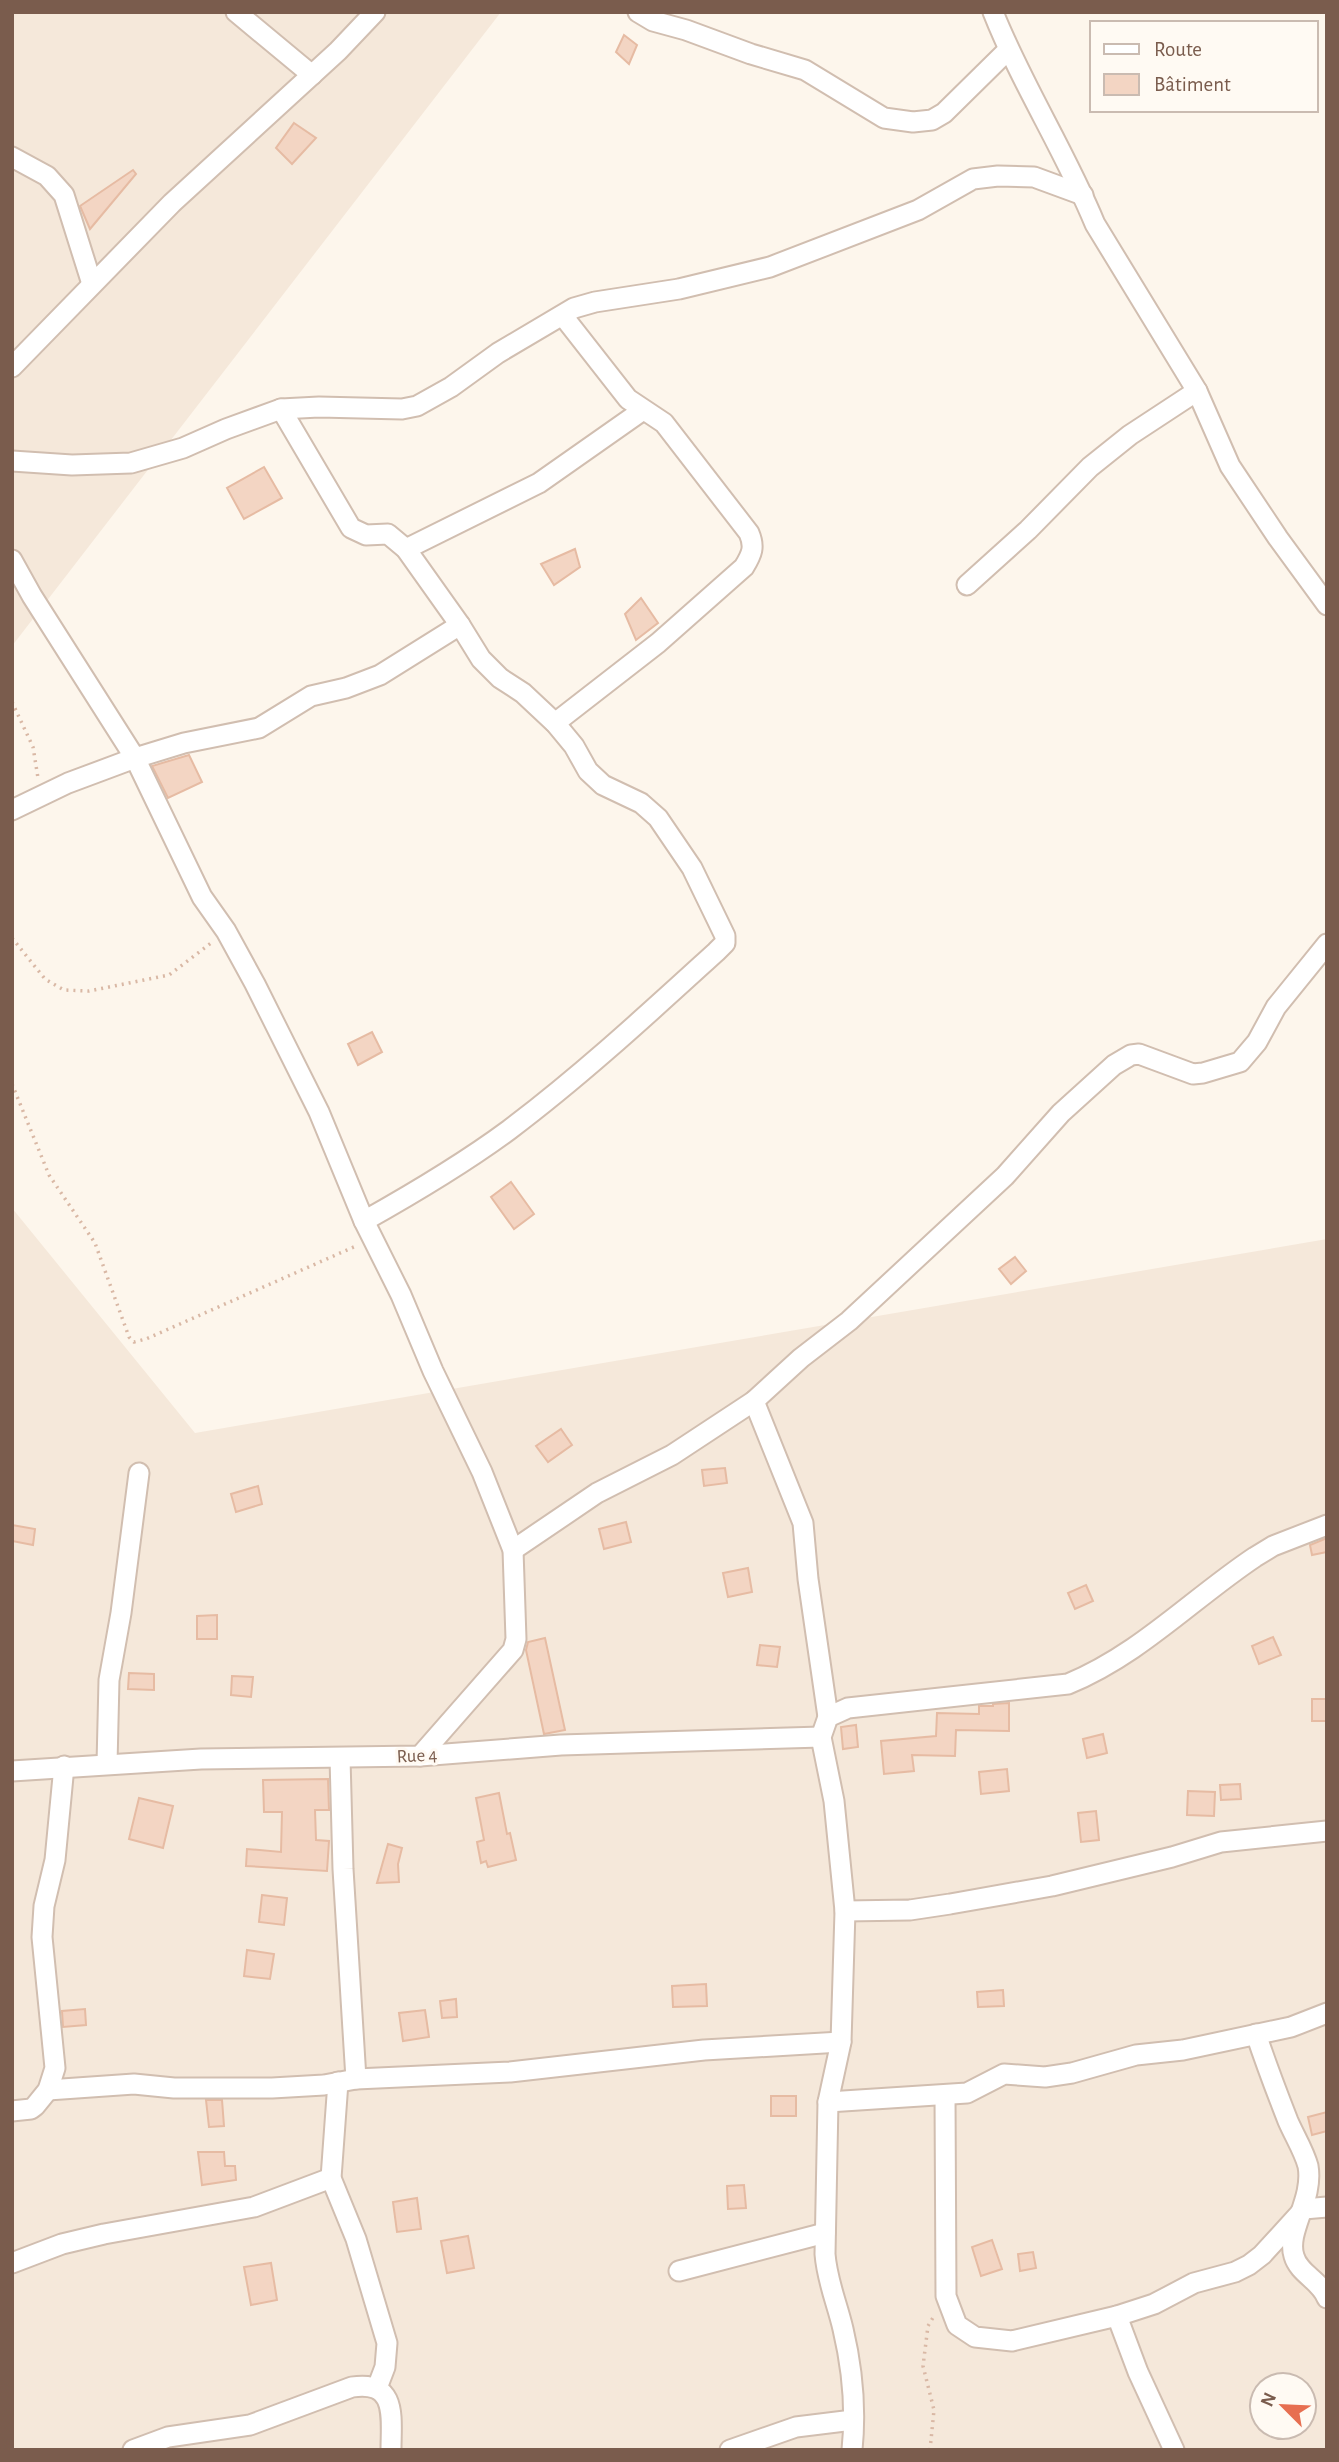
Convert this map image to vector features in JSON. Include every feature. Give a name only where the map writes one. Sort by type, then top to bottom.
[{"type":"street","points":[[236,12],[312,75]]},
{"type":"street","points":[[12,366],[181,194],[312,75],[375,12]]},
{"type":"street","points":[[638,12],[653,21],[805,70],[884,118],[913,122],[932,120],[944,113],[1008,50]]},
{"type":"street","points":[[993,12],[1008,50],[1107,245],[1197,391],[1230,466],[1327,605]]},
{"type":"street","points":[[12,157],[47,176],[65,195],[92,284]]},
{"type":"street","points":[[12,461],[72,465],[131,463],[183,448],[281,409],[402,409],[417,405],[451,387],[498,353],[574,308],[595,302],[678,289],[770,267],[918,211],[973,179],[998,176],[1034,177],[1083,195]]},
{"type":"street","points":[[555,723],[658,643],[744,567],[753,554],[749,533],[664,423],[628,399],[563,316]]},
{"type":"street","points":[[967,585],[1028,530],[1090,467],[1129,435],[1197,391]]},
{"type":"street","points":[[281,409],[351,528],[366,535],[388,534],[406,549],[481,659],[555,723],[574,746],[588,771],[603,785],[641,803],[658,818],[692,868],[725,936],[725,943],[603,1054],[508,1131],[368,1229]]},
{"type":"street","points":[[406,549],[539,483],[643,410]]},
{"type":"street","points":[[12,560],[135,758],[202,897],[226,931],[255,984],[319,1112],[368,1229],[482,1472],[513,1550],[516,1645],[420,1756]]},
{"type":"street","points":[[12,810],[68,783],[135,758],[184,743],[259,728],[311,696],[346,688],[380,675],[460,625]]},
{"type":"street","points":[[513,1550],[597,1493],[672,1455],[754,1401],[801,1358],[849,1321],[1005,1176],[1060,1113],[1114,1065],[1131,1055],[1139,1054],[1193,1074],[1240,1062],[1263,1034],[1276,1007],[1327,944]]},
{"type":"street","points":[[754,1401],[803,1523],[808,1579],[828,1717],[821,1737],[835,1801],[845,1911],[841,2042],[828,2102],[825,2233],[827,2277],[843,2328],[851,2380],[852,2450]]},
{"type":"street","points":[[107,1764],[109,1680],[121,1613],[139,1473]]},
{"type":"street","points":[[828,1717],[840,1710],[857,1706],[1068,1684],[1097,1673],[1143,1643],[1255,1557],[1273,1546],[1327,1525]]},
{"type":"street","name":"Rue 4","points":[[12,1771],[201,1759],[420,1756],[561,1745],[821,1737]]},
{"type":"street","points":[[340,1758],[347,2081],[331,2178],[356,2239],[387,2343],[384,2367],[377,2388]]},
{"type":"street","points":[[12,2110],[30,2109],[48,2090],[55,2068],[42,1937],[44,1906],[57,1847],[64,1766]]},
{"type":"street","points":[[845,1911],[910,1910],[963,1902],[1052,1886],[1172,1857],[1221,1842],[1327,1831]]},
{"type":"street","points":[[828,2102],[967,2093],[1004,2074],[1055,2076],[1136,2055],[1183,2050],[1292,2027],[1327,2013]]},
{"type":"street","points":[[1256,2034],[1272,2081],[1308,2166],[1308,2196],[1295,2230],[1292,2244],[1294,2257],[1300,2268],[1317,2281],[1327,2298]]},
{"type":"street","points":[[48,2090],[134,2084],[174,2088],[324,2085],[347,2081],[460,2076],[704,2050],[841,2042]]},
{"type":"street","points":[[945,2095],[946,2296],[957,2325],[975,2337],[1012,2341],[1117,2316],[1154,2304],[1194,2283],[1235,2272],[1262,2255],[1304,2210],[1327,2207]]},
{"type":"street","points":[[12,2263],[62,2244],[104,2234],[254,2207],[331,2178]]},
{"type":"street","points":[[679,2271],[825,2233]]},
{"type":"street","points":[[1117,2316],[1138,2372],[1174,2450]]},
{"type":"street","points":[[133,2450],[168,2437],[250,2425],[352,2387],[365,2385],[377,2388],[385,2395],[391,2408],[391,2450]]},
{"type":"street","points":[[730,2450],[796,2427],[853,2420]]},
{"type":"path","points":[[12,702],[33,747],[42,797]]},
{"type":"path","points":[[12,938],[45,979],[64,990],[89,991],[169,975],[226,931]]},
{"type":"path","points":[[12,1084],[49,1175],[95,1243],[129,1337],[134,1342],[146,1339],[368,1229]]},
{"type":"path","points":[[930,2450],[934,2410],[923,2367],[928,2326],[946,2296]]},
{"type":"shaded area","points":[[12,12],[501,12],[12,646]]},
{"type":"shaded area","points":[[12,1208],[195,1433],[1327,1239],[1327,2450],[12,2450]]},
{"type":"building","points":[[624,35],[637,45],[629,64],[616,52]]},
{"type":"building","points":[[294,123],[316,138],[292,164],[276,148]]},
{"type":"building","points":[[133,170],[136,174],[90,229],[80,206]]},
{"type":"building","points":[[264,467],[282,498],[244,519],[227,488]]},
{"type":"building","points":[[575,549],[580,567],[554,585],[541,564]]},
{"type":"building","points":[[641,598],[658,623],[636,640],[625,614]]},
{"type":"building","points":[[189,755],[202,782],[168,798],[152,766]]},
{"type":"building","points":[[372,1032],[382,1052],[358,1065],[348,1044]]},
{"type":"building","points":[[511,1182],[534,1214],[514,1229],[491,1197]]},
{"type":"building","points":[[1015,1257],[1026,1271],[1011,1284],[999,1269]]},
{"type":"building","points":[[561,1429],[572,1445],[548,1462],[536,1446]]},
{"type":"building","points":[[725,1468],[727,1483],[704,1486],[702,1470]]},
{"type":"building","points":[[258,1486],[262,1504],[236,1512],[231,1494]]},
{"type":"building","points":[[626,1522],[631,1542],[604,1549],[599,1529]]},
{"type":"building","points":[[12,1525],[35,1529],[33,1545],[12,1541]]},
{"type":"building","points":[[1327,1538],[1327,1552],[1312,1555],[1310,1545]]},
{"type":"building","points":[[748,1568],[752,1592],[728,1597],[723,1573]]},
{"type":"building","points":[[1086,1585],[1093,1601],[1075,1609],[1068,1593]]},
{"type":"building","points":[[217,1615],[217,1639],[197,1639],[197,1616]]},
{"type":"building","points":[[1273,1637],[1281,1655],[1259,1664],[1252,1646]]},
{"type":"building","points":[[545,1638],[565,1730],[544,1734],[526,1650],[528,1642]]},
{"type":"building","points":[[760,1645],[780,1647],[777,1667],[757,1665]]},
{"type":"building","points":[[129,1673],[154,1674],[154,1690],[128,1689]]},
{"type":"building","points":[[232,1676],[253,1677],[251,1697],[231,1695]]},
{"type":"building","points":[[1312,1699],[1327,1699],[1327,1721],[1312,1721]]},
{"type":"building","points":[[1009,1703],[1009,1731],[956,1730],[955,1756],[912,1755],[914,1771],[884,1774],[881,1741],[936,1736],[937,1713],[979,1714],[979,1706]]},
{"type":"building","points":[[856,1725],[858,1747],[843,1749],[841,1727]]},
{"type":"building","points":[[1103,1734],[1107,1753],[1087,1758],[1083,1739]]},
{"type":"building","points":[[1007,1769],[1009,1791],[981,1794],[979,1772]]},
{"type":"building","points":[[328,1779],[329,1810],[315,1810],[316,1840],[329,1841],[327,1871],[246,1866],[247,1849],[281,1852],[282,1812],[264,1812],[263,1780]]},
{"type":"building","points":[[1240,1784],[1241,1799],[1221,1800],[1220,1785]]},
{"type":"building","points":[[1188,1791],[1215,1792],[1214,1816],[1187,1815]]},
{"type":"building","points":[[499,1793],[507,1834],[510,1833],[516,1860],[488,1867],[486,1861],[481,1863],[477,1842],[484,1840],[476,1798]]},
{"type":"building","points":[[139,1798],[173,1806],[163,1848],[129,1839]]},
{"type":"building","points":[[1096,1811],[1099,1840],[1081,1842],[1078,1813]]},
{"type":"building","points":[[388,1844],[402,1848],[398,1864],[399,1882],[377,1883]]},
{"type":"building","points":[[262,1895],[287,1898],[284,1925],[259,1922]]},
{"type":"building","points":[[247,1950],[274,1954],[270,1979],[244,1976]]},
{"type":"building","points":[[706,1984],[707,2006],[673,2007],[672,1986]]},
{"type":"building","points":[[1003,1990],[1004,2006],[978,2007],[977,1992]]},
{"type":"building","points":[[456,1999],[457,2017],[442,2018],[440,2001]]},
{"type":"building","points":[[85,2009],[86,2025],[63,2027],[62,2011]]},
{"type":"building","points":[[425,2010],[429,2037],[403,2041],[399,2013]]},
{"type":"building","points":[[771,2096],[796,2096],[796,2116],[771,2116]]},
{"type":"building","points":[[206,2100],[222,2100],[224,2126],[209,2127]]},
{"type":"building","points":[[1327,2112],[1327,2131],[1312,2135],[1308,2117]]},
{"type":"building","points":[[198,2152],[224,2152],[225,2166],[235,2166],[236,2180],[202,2185]]},
{"type":"building","points":[[744,2185],[746,2208],[728,2209],[727,2186]]},
{"type":"building","points":[[417,2198],[421,2229],[397,2232],[393,2202]]},
{"type":"building","points":[[468,2236],[474,2268],[447,2273],[441,2241]]},
{"type":"building","points":[[992,2240],[1002,2269],[981,2276],[972,2247]]},
{"type":"building","points":[[1033,2252],[1036,2268],[1020,2271],[1018,2254]]},
{"type":"building","points":[[271,2263],[277,2300],[251,2305],[244,2267]]}]
